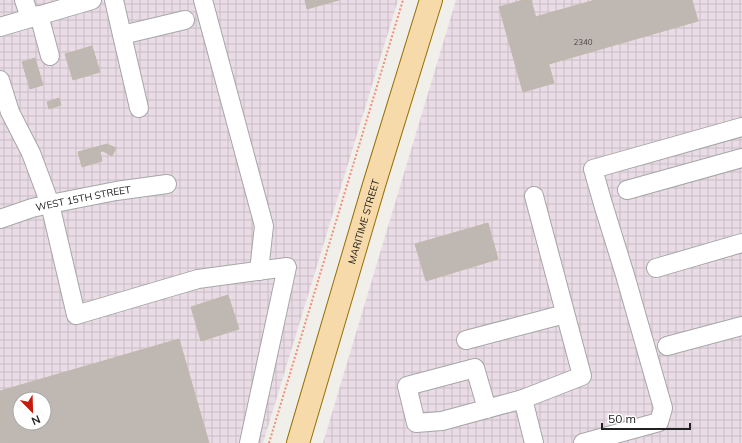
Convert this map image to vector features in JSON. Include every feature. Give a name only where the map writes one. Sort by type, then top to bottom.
[{"type":"main road","name":"MARITIME STREET","points":[[298,443],[374,185],[431,0]]},
{"type":"street","points":[[24,0],[35,16],[50,56]]},
{"type":"street","points":[[0,27],[92,0]]},
{"type":"street","points":[[114,0],[139,108]]},
{"type":"street","points":[[203,0],[264,226],[259,271]]},
{"type":"street","points":[[122,35],[185,20]]},
{"type":"street","points":[[0,80],[10,112],[31,153],[50,204],[76,315],[198,279],[287,267],[250,443]]},
{"type":"street","points":[[583,443],[659,422],[663,408],[593,169],[742,127]]},
{"type":"street","points":[[627,190],[742,158]]},
{"type":"street","name":"WEST 15TH STREET","points":[[0,219],[32,208],[50,204],[116,191],[167,184]]},
{"type":"street","points":[[487,409],[523,399],[582,376],[534,196]]},
{"type":"street","points":[[656,268],[742,243]]},
{"type":"street","points":[[466,340],[565,314]]},
{"type":"street","points":[[667,346],[742,326]]},
{"type":"street","points":[[523,399],[534,443]]},
{"type":"path","points":[[269,443],[403,0]]},
{"type":"shaded area","points":[[0,0],[398,0],[263,443],[0,443]]},
{"type":"shaded area","points":[[456,0],[742,0],[742,443],[323,443]]},
{"type":"building","points":[[305,0],[339,0],[307,9]]},
{"type":"building","points":[[523,0],[531,0],[554,83],[523,92],[499,7]]},
{"type":"building","points":[[595,0],[692,0],[698,21],[549,64],[535,17]]},
{"type":"building","points":[[92,46],[100,72],[73,80],[65,54]]},
{"type":"building","points":[[35,58],[43,85],[30,89],[22,62]]},
{"type":"building","points":[[59,98],[61,105],[49,109],[47,102]]},
{"type":"building","points":[[107,144],[116,148],[112,156],[103,151],[100,152],[102,161],[82,167],[78,152]]},
{"type":"building","points":[[488,223],[498,259],[426,281],[415,244]]},
{"type":"building","points":[[228,295],[239,329],[201,341],[191,307]]},
{"type":"building","points":[[179,339],[209,443],[0,443],[0,391]]}]
